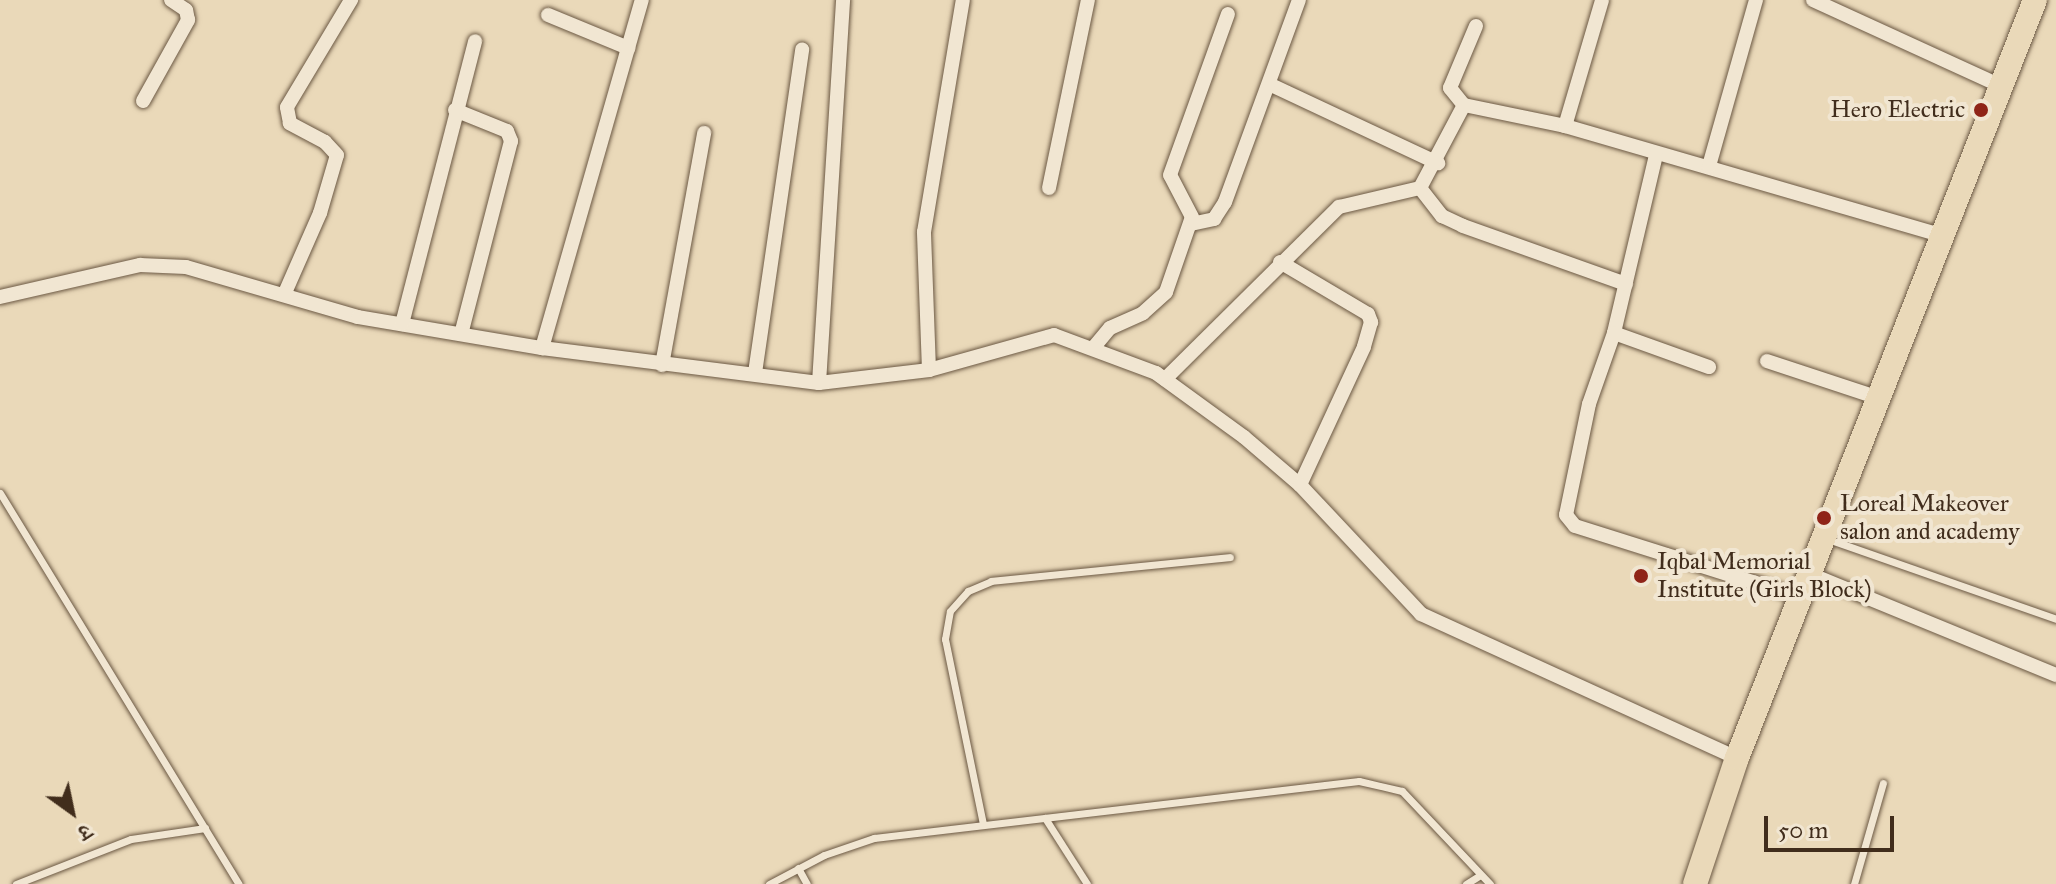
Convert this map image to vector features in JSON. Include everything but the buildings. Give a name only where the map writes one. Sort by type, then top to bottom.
[{"type":"main road","points":[[1695,884],[1737,758],[1803,598],[1941,235],[2003,87],[2035,0]]},
{"type":"street","points":[[143,101],[188,20],[186,10],[171,0]]},
{"type":"street","points":[[284,295],[320,213],[337,155],[325,142],[290,123],[287,107],[351,0]]},
{"type":"street","points":[[542,348],[642,0]]},
{"type":"street","points":[[819,383],[843,0]]},
{"type":"street","points":[[929,370],[924,232],[963,0]]},
{"type":"street","points":[[1049,188],[1088,0]]},
{"type":"street","points":[[1191,224],[1214,219],[1225,202],[1299,0]]},
{"type":"street","points":[[1565,126],[1602,0]]},
{"type":"street","points":[[1709,166],[1756,0]]},
{"type":"street","points":[[1813,0],[2003,87]]},
{"type":"street","points":[[1094,347],[1110,328],[1163,298],[1192,217],[1170,175],[1228,14]]},
{"type":"street","points":[[548,15],[628,48]]},
{"type":"street","points":[[1476,26],[1450,88],[1464,105],[1565,126],[1656,155],[1709,166],[1941,235]]},
{"type":"street","points":[[402,324],[475,41]]},
{"type":"street","points":[[755,373],[802,49]]},
{"type":"street","points":[[1269,84],[1438,163]]},
{"type":"street","points":[[1165,379],[1339,207],[1420,188],[1438,163],[1464,105]]},
{"type":"street","points":[[455,110],[507,131],[511,141],[461,334]]},
{"type":"street","points":[[662,365],[704,133]]},
{"type":"street","points":[[1656,155],[1614,333],[1585,418],[1565,502],[1567,519],[1803,598]]},
{"type":"street","points":[[1420,188],[1442,216],[1463,226],[1626,284]]},
{"type":"street","points":[[1280,262],[1368,314],[1371,322],[1364,347],[1300,485]]},
{"type":"street","points":[[0,297],[140,265],[165,265],[212,272],[284,295],[402,324],[662,365],[755,373],[819,383],[929,370],[1054,335],[1094,347],[1165,379],[1300,485],[1421,614],[1737,758]]},
{"type":"street","points":[[1614,333],[1709,367]]},
{"type":"street","points":[[1767,361],[1879,398]]},
{"type":"street","points":[[1812,575],[2056,675]]},
{"type":"lane","points":[[0,493],[239,884]]},
{"type":"lane","points":[[1826,538],[2056,619]]},
{"type":"lane","points":[[983,824],[945,639],[950,611],[968,591],[991,581],[1230,557]]},
{"type":"lane","points":[[769,884],[798,868],[874,838],[1371,782],[1389,785],[1415,802],[1479,876],[1490,884]]},
{"type":"lane","points":[[1854,884],[1883,783]]},
{"type":"lane","points":[[1045,818],[1087,884]]},
{"type":"lane","points":[[16,884],[131,839],[205,828]]},
{"type":"lane","points":[[798,868],[807,884]]},
{"type":"lane","points":[[1466,884],[1479,876]]},
{"type":"place","name":"Hero Electric","points":[[1981,110]]},
{"type":"place","name":"Loreal Makeover salon and academy","points":[[1824,518]]},
{"type":"place","name":"Iqbal Memorial Institute (Girls Block)","points":[[1641,576]]}]
